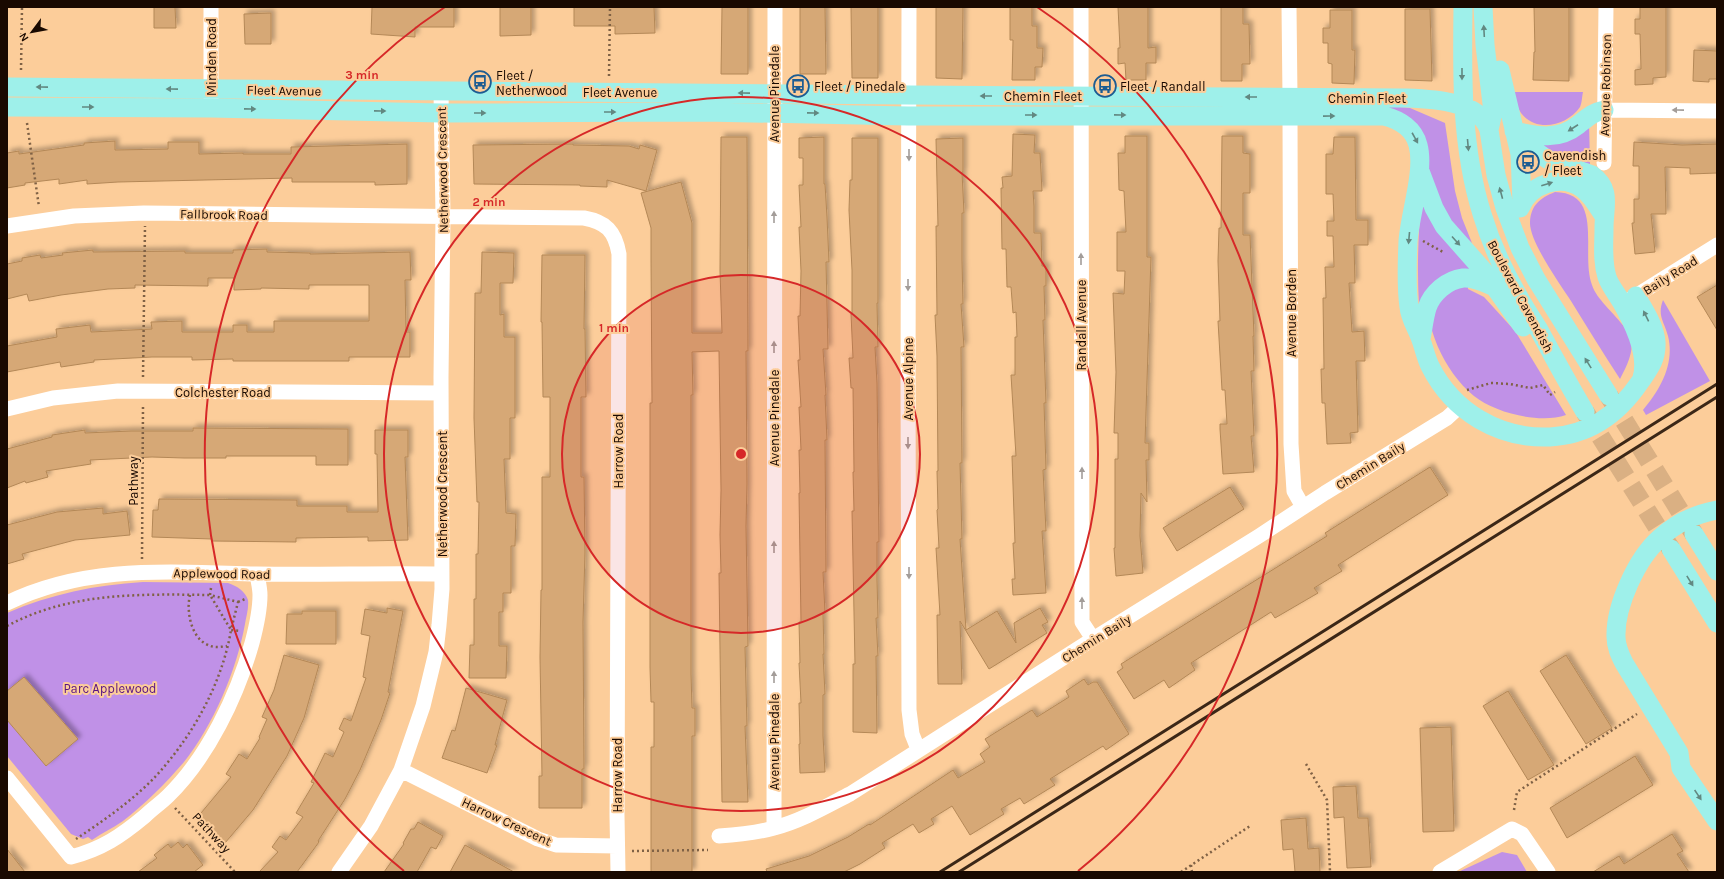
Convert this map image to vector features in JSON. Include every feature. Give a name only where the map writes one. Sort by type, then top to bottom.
[{"type":"main road","name":"Boulevard Cavendish","points":[[1463,7],[1462,80],[1464,107],[1474,186],[1490,240],[1510,281],[1539,329],[1561,373],[1585,412]]},
{"type":"main road","name":"Boulevard Cavendish","points":[[1483,7],[1485,45],[1493,112],[1489,130],[1496,175],[1513,230],[1527,264],[1609,396]]},
{"type":"main road","points":[[1496,7],[1500,75],[1520,154],[1522,203]]},
{"type":"main road","name":"Fleet Avenue","points":[[14,82],[211,89],[704,93]]},
{"type":"main road","name":"Chemin Fleet","points":[[704,93],[909,96],[1419,98],[1438,100],[1464,107],[1480,115],[1486,122],[1489,130]]},
{"type":"main road","name":"Fleet Avenue","points":[[7,107],[211,108],[441,113],[704,112]]},
{"type":"main road","points":[[1514,131],[1537,136],[1556,136],[1572,129],[1594,113],[1604,110]]},
{"type":"main road","name":"Chemin Fleet","points":[[704,112],[908,116],[1081,115],[1290,117],[1373,115],[1395,119],[1406,125],[1417,140],[1420,152],[1420,171]]},
{"type":"main road","points":[[1420,171],[1410,221],[1408,259],[1409,308],[1412,322],[1421,339],[1427,358],[1435,375],[1452,398],[1463,398],[1476,419],[1510,432],[1535,437],[1557,436],[1577,432],[1602,421],[1623,404],[1641,382],[1644,369],[1641,347],[1636,332],[1630,300],[1610,283],[1606,273],[1604,260],[1604,216],[1606,194],[1595,177],[1589,173],[1547,159],[1534,150],[1514,131]]},
{"type":"main road","points":[[1420,171],[1434,208],[1444,226],[1482,269],[1530,336],[1561,373]]},
{"type":"main road","points":[[1513,230],[1522,203],[1528,194],[1539,187],[1552,182],[1564,182],[1577,186],[1587,193],[1604,216]]},
{"type":"main road","points":[[1421,339],[1426,309],[1439,289],[1463,278],[1477,280],[1495,287]]},
{"type":"main road","points":[[1716,510],[1696,515],[1673,528],[1653,544],[1632,577],[1618,617],[1616,636],[1620,655],[1649,706],[1679,752],[1692,762],[1717,799]]},
{"type":"main road","points":[[1694,534],[1717,571]]},
{"type":"main road","points":[[1671,549],[1717,623]]},
{"type":"main road","points":[[1679,752],[1681,768],[1717,821]]},
{"type":"street","name":"Minden Road","points":[[211,7],[211,108]]},
{"type":"street","name":"Avenue Pinedale","points":[[774,7],[774,828]]},
{"type":"street","name":"Avenue Alpine","points":[[909,7],[909,710],[912,734],[918,750]]},
{"type":"street","name":"Randall Avenue","points":[[1081,7],[1082,622],[1093,639]]},
{"type":"street","points":[[1289,7],[1290,97]]},
{"type":"street","name":"Avenue Robinson","points":[[1604,163],[1606,7]]},
{"type":"street","name":"Netherwood Crescent","points":[[339,872],[371,826],[402,770],[424,706],[430,682],[439,625],[442,574],[441,393],[443,216],[441,92]]},
{"type":"street","points":[[1604,110],[1717,111]]},
{"type":"street","name":"Avenue Borden","points":[[1290,117],[1291,444],[1294,491],[1303,507]]},
{"type":"street","name":"Fallbrook Road","points":[[7,226],[74,216],[144,213],[443,216]]},
{"type":"street","name":"Harrow Road","points":[[443,216],[584,218],[602,223],[609,229],[617,244],[619,254],[619,517],[623,848]]},
{"type":"street","name":"Baily Road","points":[[1630,300],[1717,245]]},
{"type":"street","name":"Colchester Road","points":[[7,409],[53,398],[118,391],[441,393]]},
{"type":"street","name":"Chemin Baily","points":[[719,836],[746,834],[774,828],[798,820],[850,794],[1093,639],[1447,418],[1463,398]]},
{"type":"street","name":"Applewood Road","points":[[7,603],[54,585],[113,574],[143,572],[257,574],[442,574]]},
{"type":"street","points":[[7,778],[71,857],[101,848],[120,836],[168,796],[191,768],[222,722],[241,678],[257,619],[260,594],[257,574]]},
{"type":"street","name":"Harrow Crescent","points":[[402,770],[538,839],[556,845],[623,848]]},
{"type":"street","points":[[1440,872],[1512,829],[1522,834],[1548,872]]},
{"type":"street","points":[[618,872],[623,848]]},
{"type":"path","points":[[14,82],[22,7]]},
{"type":"path","points":[[609,82],[610,7]]},
{"type":"path","points":[[26,116],[39,209]]},
{"type":"path","points":[[143,379],[145,226]]},
{"type":"path","points":[[1463,398],[1482,384],[1501,383],[1530,388],[1543,384],[1550,395],[1555,392]]},
{"type":"path","name":"Pathway","points":[[142,559],[143,403]]},
{"type":"path","points":[[7,626],[28,616],[63,604],[92,598],[143,594],[210,595],[238,602],[245,599]]},
{"type":"path","points":[[190,595],[188,603],[189,616],[191,623],[202,642],[209,646],[215,647],[227,646]]},
{"type":"path","points":[[210,595],[231,630]]},
{"type":"path","points":[[76,839],[133,797],[176,753],[201,714],[211,695],[221,668],[238,602]]},
{"type":"path","points":[[231,630],[244,631]]},
{"type":"path","points":[[1514,810],[1517,792],[1649,706]]},
{"type":"path","points":[[1306,764],[1327,800],[1330,872]]},
{"type":"path","name":"Pathway","points":[[174,807],[235,872]]},
{"type":"path","points":[[1181,872],[1250,826]]},
{"type":"path","points":[[623,848],[708,850]]},
{"type":"path","points":[[1191,865],[1192,872]]},
{"type":"green space","points":[[1513,92],[1583,92],[1581,105],[1574,114],[1560,123],[1543,125],[1527,119],[1521,113]]},
{"type":"green space","points":[[1390,106],[1410,108],[1445,123],[1455,191],[1462,218],[1472,243],[1450,224],[1429,173],[1385,109]]},
{"type":"green space","points":[[1589,122],[1590,164],[1561,157],[1537,141]]},
{"type":"green space","points":[[1555,192],[1570,195],[1580,202],[1586,213],[1588,227],[1589,272],[1593,288],[1601,300],[1622,324],[1630,339],[1632,346],[1630,355],[1620,379],[1546,262],[1534,240],[1530,222],[1532,211],[1537,203]]},
{"type":"green space","points":[[1423,202],[1472,271],[1419,305],[1419,242],[1421,204]]},
{"type":"green space","points":[[1468,286],[1468,289],[1484,297],[1515,331],[1566,415],[1544,418],[1505,412],[1483,402],[1474,396],[1453,373],[1438,347],[1432,329],[1431,318],[1444,291]]},
{"type":"green space","points":[[1663,300],[1710,381],[1646,415],[1643,410],[1655,394],[1668,366],[1670,346],[1661,314]]},
{"type":"green space","name":"Parc Applewood","points":[[143,582],[228,583],[237,587],[243,591],[248,600],[241,641],[230,678],[214,714],[195,748],[184,762],[155,793],[123,821],[92,840],[88,837],[83,839],[71,834],[7,756],[7,613],[40,601],[90,588]]},
{"type":"green space","points":[[1502,852],[1517,855],[1527,872],[1458,872]]},
{"type":"building","points":[[154,7],[175,7],[176,28],[154,28]]},
{"type":"building","points":[[372,7],[454,7],[454,27],[415,27],[415,37],[371,34]]},
{"type":"building","points":[[500,7],[531,7],[531,35],[500,36]]},
{"type":"building","points":[[574,7],[654,7],[655,33],[615,34],[615,26],[574,26]]},
{"type":"building","points":[[722,7],[748,7],[748,74],[721,74]]},
{"type":"building","points":[[800,7],[825,7],[826,74],[800,74]]},
{"type":"building","points":[[851,7],[878,7],[878,78],[852,78]]},
{"type":"building","points":[[936,7],[963,7],[962,79],[936,78]]},
{"type":"building","points":[[1010,7],[1032,7],[1032,26],[1037,26],[1037,48],[1043,48],[1042,67],[1035,67],[1035,80],[1012,80],[1013,40],[1010,40]]},
{"type":"building","points":[[1118,7],[1148,7],[1148,48],[1156,47],[1156,63],[1146,63],[1146,80],[1126,80],[1125,63],[1118,64],[1118,48],[1120,48]]},
{"type":"building","points":[[1221,7],[1243,7],[1243,24],[1249,24],[1250,64],[1242,64],[1242,81],[1221,81]]},
{"type":"building","points":[[1534,7],[1569,7],[1569,81],[1533,80],[1535,52]]},
{"type":"building","points":[[1640,7],[1666,7],[1666,77],[1653,78],[1653,84],[1635,85],[1635,70],[1641,69],[1640,34],[1635,34],[1635,19],[1640,19]]},
{"type":"building","points":[[1405,9],[1430,9],[1432,81],[1405,80]]},
{"type":"building","points":[[1330,10],[1352,10],[1352,50],[1355,50],[1354,84],[1332,83],[1332,64],[1328,63],[1328,43],[1323,43],[1323,28],[1330,28]]},
{"type":"building","points":[[271,13],[271,44],[245,44],[244,14]]},
{"type":"building","points":[[1694,50],[1717,51],[1717,79],[1709,79],[1709,82],[1693,81]]},
{"type":"building","points":[[1013,134],[1035,135],[1034,153],[1040,153],[1042,191],[1033,191],[1034,233],[1041,233],[1042,266],[1046,266],[1046,286],[1044,286],[1045,320],[1043,320],[1046,403],[1044,403],[1046,469],[1043,470],[1046,531],[1042,531],[1046,593],[1013,595],[1012,579],[1015,579],[1013,543],[1015,543],[1012,456],[1016,456],[1011,375],[1015,375],[1015,337],[1017,337],[1016,312],[1013,313],[1011,287],[1007,287],[1006,249],[1002,249],[1001,188],[1003,188],[1002,177],[1012,176]]},
{"type":"building","points":[[1125,136],[1147,136],[1147,257],[1151,257],[1145,443],[1149,443],[1149,460],[1146,460],[1147,502],[1141,493],[1140,536],[1143,573],[1116,576],[1114,548],[1115,459],[1118,459],[1118,433],[1114,433],[1116,372],[1113,293],[1124,294],[1125,271],[1117,271],[1117,232],[1126,232],[1124,191],[1119,190],[1118,153],[1125,153]]},
{"type":"building","points":[[1222,136],[1243,136],[1243,153],[1250,154],[1250,193],[1243,193],[1243,235],[1250,235],[1254,336],[1254,371],[1251,371],[1254,436],[1251,436],[1254,472],[1223,474],[1220,424],[1227,424],[1225,390],[1222,390],[1218,321],[1220,321],[1218,261],[1219,228],[1221,228]]},
{"type":"building","points":[[721,137],[747,137],[748,351],[746,351],[746,526],[748,646],[745,647],[747,726],[745,726],[748,802],[722,802],[719,573],[721,573],[721,490],[719,351],[692,352],[691,674],[692,708],[695,708],[695,736],[692,736],[692,872],[651,872],[651,747],[654,747],[654,702],[651,702],[650,667],[650,403],[652,403],[651,228],[641,193],[681,182],[692,223],[692,333],[722,333],[720,271]]},
{"type":"building","points":[[824,137],[824,184],[829,262],[826,262],[828,349],[823,349],[827,440],[825,440],[826,572],[823,572],[825,613],[823,613],[823,654],[825,694],[823,695],[823,736],[825,772],[800,773],[799,703],[801,703],[799,622],[801,622],[799,450],[801,450],[799,407],[801,407],[798,360],[800,360],[798,316],[800,316],[801,271],[799,185],[803,185],[803,158],[799,158],[799,138]]},
{"type":"building","points":[[1334,137],[1355,137],[1356,220],[1368,220],[1368,245],[1354,245],[1355,283],[1349,283],[1352,332],[1364,331],[1365,361],[1356,361],[1358,432],[1350,433],[1351,443],[1327,444],[1325,403],[1322,403],[1321,369],[1324,369],[1323,298],[1326,298],[1325,267],[1334,267],[1333,236],[1327,236],[1327,221],[1334,221],[1333,194],[1326,194],[1326,154],[1333,154]]},
{"type":"building","points":[[852,138],[878,138],[878,347],[875,347],[877,383],[879,542],[877,542],[878,618],[876,618],[878,656],[876,656],[877,733],[853,732],[853,664],[855,664],[852,511],[854,511],[854,472],[853,388],[851,388],[849,358],[853,358],[851,314],[852,270],[849,210],[850,180],[852,180]]},
{"type":"building","points":[[963,138],[963,304],[961,304],[964,347],[961,347],[962,463],[960,463],[962,539],[960,539],[966,630],[997,611],[1016,643],[1014,623],[1040,608],[1048,622],[1042,625],[1047,633],[989,669],[960,621],[962,684],[938,684],[937,615],[940,615],[936,548],[939,548],[937,510],[937,356],[935,315],[937,315],[936,226],[938,226],[936,139]]},
{"type":"building","points":[[115,141],[115,150],[168,149],[168,142],[199,142],[199,154],[291,154],[291,147],[407,144],[407,184],[375,185],[375,182],[292,182],[292,178],[87,184],[87,180],[59,184],[59,179],[25,183],[25,185],[7,188],[7,153],[19,151],[19,154],[84,145],[84,143]]},
{"type":"building","points":[[1634,142],[1682,145],[1717,144],[1717,173],[1690,174],[1690,168],[1665,167],[1666,214],[1651,214],[1655,252],[1635,254],[1632,223],[1634,223],[1634,199],[1639,199],[1639,166],[1633,166]]},
{"type":"building","points":[[573,144],[629,146],[639,149],[640,145],[657,150],[646,191],[607,180],[607,187],[580,185],[474,184],[473,145]]},
{"type":"building","points":[[267,249],[267,252],[310,254],[410,252],[411,280],[405,280],[406,332],[410,332],[410,357],[349,357],[349,361],[233,361],[233,359],[192,360],[192,357],[152,357],[94,360],[94,362],[61,367],[60,362],[7,372],[7,346],[57,337],[56,329],[90,325],[91,332],[152,329],[151,322],[182,321],[182,332],[233,332],[233,325],[247,325],[247,332],[274,332],[274,321],[369,321],[369,285],[309,285],[309,289],[261,288],[234,290],[234,278],[208,278],[208,286],[135,285],[135,288],[108,289],[29,301],[27,294],[7,299],[7,264],[22,261],[22,258],[40,255],[41,258],[63,255],[62,253],[93,250],[93,252],[185,251],[185,253],[233,253],[233,250]]},
{"type":"building","points":[[482,252],[514,253],[513,283],[500,283],[500,315],[504,314],[504,337],[515,337],[515,418],[510,418],[510,459],[504,459],[506,513],[516,514],[515,546],[511,546],[511,593],[503,593],[503,612],[499,612],[499,646],[507,646],[506,678],[469,678],[470,645],[474,645],[474,599],[476,599],[476,554],[478,554],[479,502],[477,502],[474,418],[475,293],[481,293]]},
{"type":"building","points":[[542,255],[585,255],[584,329],[586,397],[581,397],[581,477],[584,477],[585,552],[583,622],[584,769],[582,769],[582,808],[539,808],[539,776],[542,776],[540,657],[542,590],[542,477],[550,477],[550,397],[543,397],[541,322]]},
{"type":"building","points":[[1717,285],[1717,330],[1697,297]]},
{"type":"building","points":[[193,428],[348,429],[348,465],[316,465],[316,456],[226,456],[226,458],[152,457],[90,460],[91,464],[46,471],[48,477],[26,483],[25,481],[7,488],[7,449],[52,437],[52,435],[85,430],[85,433],[193,431]]},
{"type":"building","points":[[375,430],[408,430],[408,457],[405,457],[408,540],[368,541],[368,537],[296,538],[296,542],[212,541],[212,539],[152,537],[153,510],[158,510],[159,499],[297,500],[297,506],[347,506],[347,512],[378,512]]},
{"type":"building","points":[[1430,467],[1448,495],[1338,565],[1342,571],[1314,588],[1318,593],[1275,618],[1271,612],[1191,663],[1195,670],[1169,688],[1164,680],[1134,699],[1117,672],[1123,668],[1121,664],[1327,536],[1325,533]]},
{"type":"building","points":[[1230,487],[1244,509],[1177,551],[1163,528]]},
{"type":"building","points":[[103,508],[103,514],[127,511],[130,535],[75,540],[22,554],[24,559],[7,564],[7,525],[57,512]]},
{"type":"building","points":[[387,608],[403,611],[388,692],[390,693],[381,720],[360,770],[345,799],[318,841],[319,842],[297,872],[259,872],[278,852],[272,847],[280,836],[286,840],[303,817],[296,813],[314,783],[311,782],[325,753],[333,757],[344,732],[339,729],[344,718],[351,721],[366,678],[363,677],[370,636],[361,634],[365,609],[387,613]]},
{"type":"building","points":[[302,611],[336,611],[336,644],[286,644],[287,614],[302,614]]},
{"type":"building","points":[[284,655],[319,665],[304,718],[287,756],[253,810],[225,843],[196,819],[231,777],[226,774],[239,754],[247,759],[260,738],[259,737],[267,719],[262,717],[274,690]]},
{"type":"building","points":[[1566,655],[1612,728],[1586,744],[1540,671]]},
{"type":"building","points":[[24,677],[78,739],[46,766],[7,720],[7,691]]},
{"type":"building","points":[[1084,679],[1088,685],[1093,682],[1097,682],[1129,734],[1106,750],[1103,746],[1050,779],[1055,785],[1024,804],[1020,798],[1001,809],[1004,814],[970,835],[952,806],[931,819],[934,824],[919,833],[913,824],[882,843],[885,848],[844,872],[767,872],[766,869],[809,856],[848,837],[869,824],[870,825],[953,770],[958,778],[985,762],[980,754],[990,747],[985,739],[1032,710],[1037,717],[1069,697],[1066,691]]},
{"type":"building","points":[[466,688],[507,700],[495,745],[497,745],[487,773],[442,758],[452,730],[455,731]]},
{"type":"building","points":[[1508,691],[1554,765],[1528,780],[1483,706]]},
{"type":"building","points":[[1451,727],[1454,831],[1423,832],[1420,728]]},
{"type":"building","points":[[1635,756],[1653,785],[1567,838],[1550,808]]},
{"type":"building","points":[[1356,786],[1358,818],[1368,818],[1371,867],[1347,868],[1344,817],[1334,818],[1333,787]]},
{"type":"building","points":[[1306,818],[1308,849],[1319,848],[1320,872],[1295,872],[1293,849],[1283,850],[1281,820]]},
{"type":"building","points":[[418,822],[443,836],[436,849],[431,847],[417,872],[384,872],[404,844],[403,843],[411,829],[414,829]]},
{"type":"building","points":[[1672,834],[1683,851],[1677,854],[1689,872],[1593,872],[1619,856],[1624,864]]},
{"type":"building","points":[[178,842],[183,848],[187,844],[203,865],[194,872],[138,872],[157,858],[154,855],[168,844],[171,848]]},
{"type":"building","points":[[465,845],[514,872],[450,872]]},
{"type":"building","points":[[7,849],[25,872],[7,872]]},
{"type":"tunnel","points":[[1609,396],[1694,534]]},
{"type":"tunnel","points":[[1585,412],[1671,549]]},
{"type":"railway","points":[[940,872],[1717,384]]},
{"type":"railway","points":[[959,872],[1717,397]]},
{"type":"place","name":"Fleet / Netherwood","points":[[480,82]]},
{"type":"place","name":"Fleet / Pinedale","points":[[798,86]]},
{"type":"place","name":"Fleet / Randall","points":[[1105,86]]},
{"type":"place","name":"Cavendish / Fleet","points":[[1528,162]]}]
